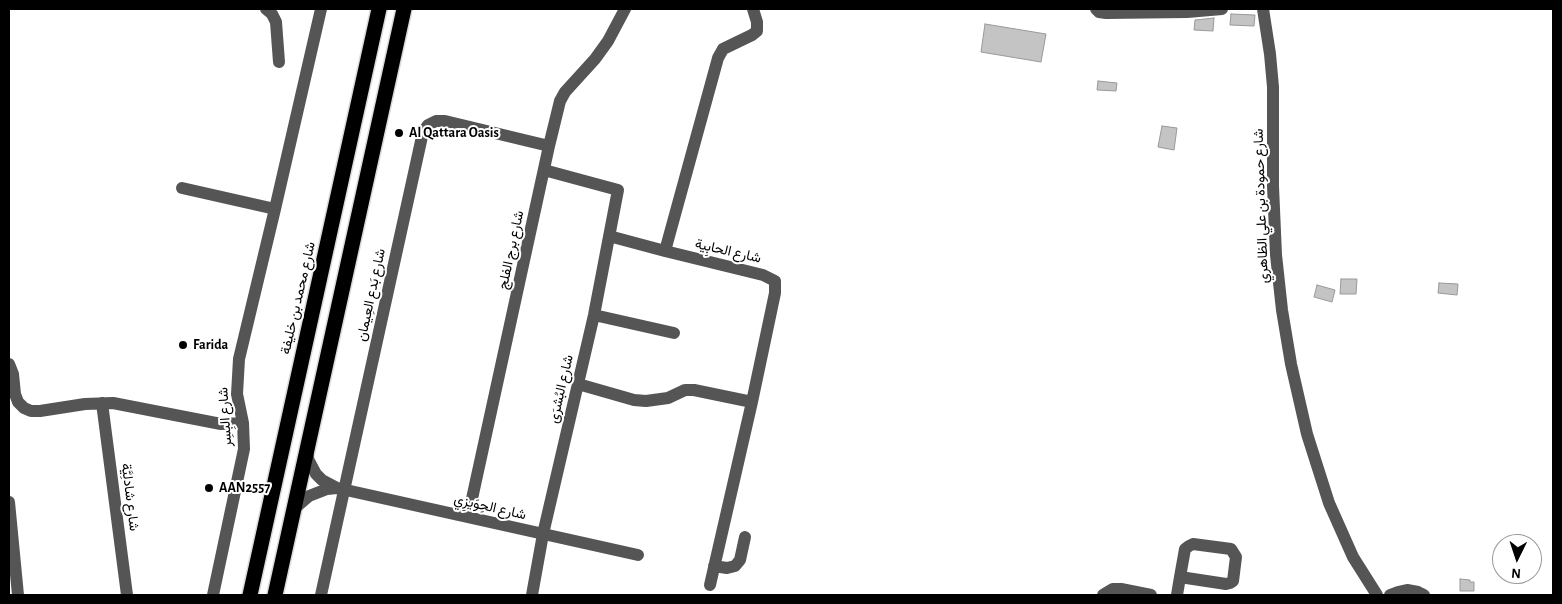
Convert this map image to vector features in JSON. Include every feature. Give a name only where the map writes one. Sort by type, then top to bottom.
[{"type":"highway","name":"شارع محمد بن خليفة","points":[[250,595],[379,9]]},
{"type":"highway","points":[[275,595],[404,9]]},
{"type":"street","points":[[266,9],[272,14],[276,22],[279,62]]},
{"type":"street","name":"شارع البِسِر","points":[[213,595],[244,449],[243,423],[237,394],[239,360],[321,9]]},
{"type":"street","name":"شارع برج الفلج","points":[[468,517],[557,112],[565,92],[595,59],[625,9]]},
{"type":"street","points":[[609,236],[665,251],[718,58],[723,49],[757,31],[757,22],[753,9]]},
{"type":"street","points":[[1096,9],[1099,12],[1106,13],[1187,12],[1222,9]]},
{"type":"street","name":"شارع حمودة بن علي الظاهري","points":[[1263,9],[1268,38],[1272,87],[1276,255],[1282,310],[1291,364],[1307,434],[1329,503],[1353,557],[1377,595]]},
{"type":"street","name":"شارع بَدع العِيمان","points":[[321,595],[340,488],[423,132],[428,125],[436,121],[445,121],[549,146]]},
{"type":"street","name":"شارع البُشرَى","points":[[532,595],[543,534],[594,315],[618,190],[544,170]]},
{"type":"street","points":[[182,188],[275,208]]},
{"type":"street","name":"شارع الحابِية","points":[[665,251],[763,274],[774,281],[775,293],[710,585]]},
{"type":"street","points":[[594,315],[674,333]]},
{"type":"street","points":[[9,364],[13,374],[15,394],[18,402],[24,408],[31,411],[102,403],[133,406],[221,424],[243,423]]},
{"type":"street","points":[[578,384],[634,400],[657,400],[668,398],[685,390],[694,390],[752,402]]},
{"type":"street","name":"شارع شادلِيَّة","points":[[102,403],[128,595]]},
{"type":"street","name":"شارع الحِوَيزِي","points":[[307,451],[316,474],[322,480],[340,488],[638,556]]},
{"type":"street","name":"شارع الحِوَيزِي","points":[[295,508],[309,496],[327,489],[340,488]]},
{"type":"street","points":[[9,502],[18,595]]},
{"type":"street","points":[[714,566],[727,568],[735,566],[740,560],[745,537]]},
{"type":"street","points":[[1177,595],[1180,577],[1186,549],[1193,544],[1230,548],[1236,556],[1233,581],[1230,583],[1180,577]]},
{"type":"street","points":[[1103,595],[1113,590],[1121,589],[1151,595]]},
{"type":"street","points":[[1390,595],[1407,590],[1424,595]]},
{"type":"building","points":[[1231,14],[1255,15],[1254,26],[1230,25]]},
{"type":"building","points":[[1214,18],[1213,31],[1194,30],[1195,20]]},
{"type":"building","points":[[985,24],[1046,34],[1041,62],[981,52]]},
{"type":"building","points":[[1098,81],[1117,83],[1116,91],[1097,90]]},
{"type":"building","points":[[1162,126],[1177,128],[1174,150],[1158,147]]},
{"type":"building","points":[[1341,279],[1357,279],[1356,294],[1340,294]]},
{"type":"building","points":[[1439,283],[1458,284],[1457,295],[1438,293]]},
{"type":"building","points":[[1317,285],[1335,290],[1332,302],[1314,297]]},
{"type":"building","points":[[1460,579],[1474,582],[1474,591],[1460,591]]},
{"type":"place","name":"Al Qattara Oasis","points":[[399,133]]},
{"type":"place","name":"Farida","points":[[183,345]]},
{"type":"place","name":"AAN2557","points":[[209,488]]}]
